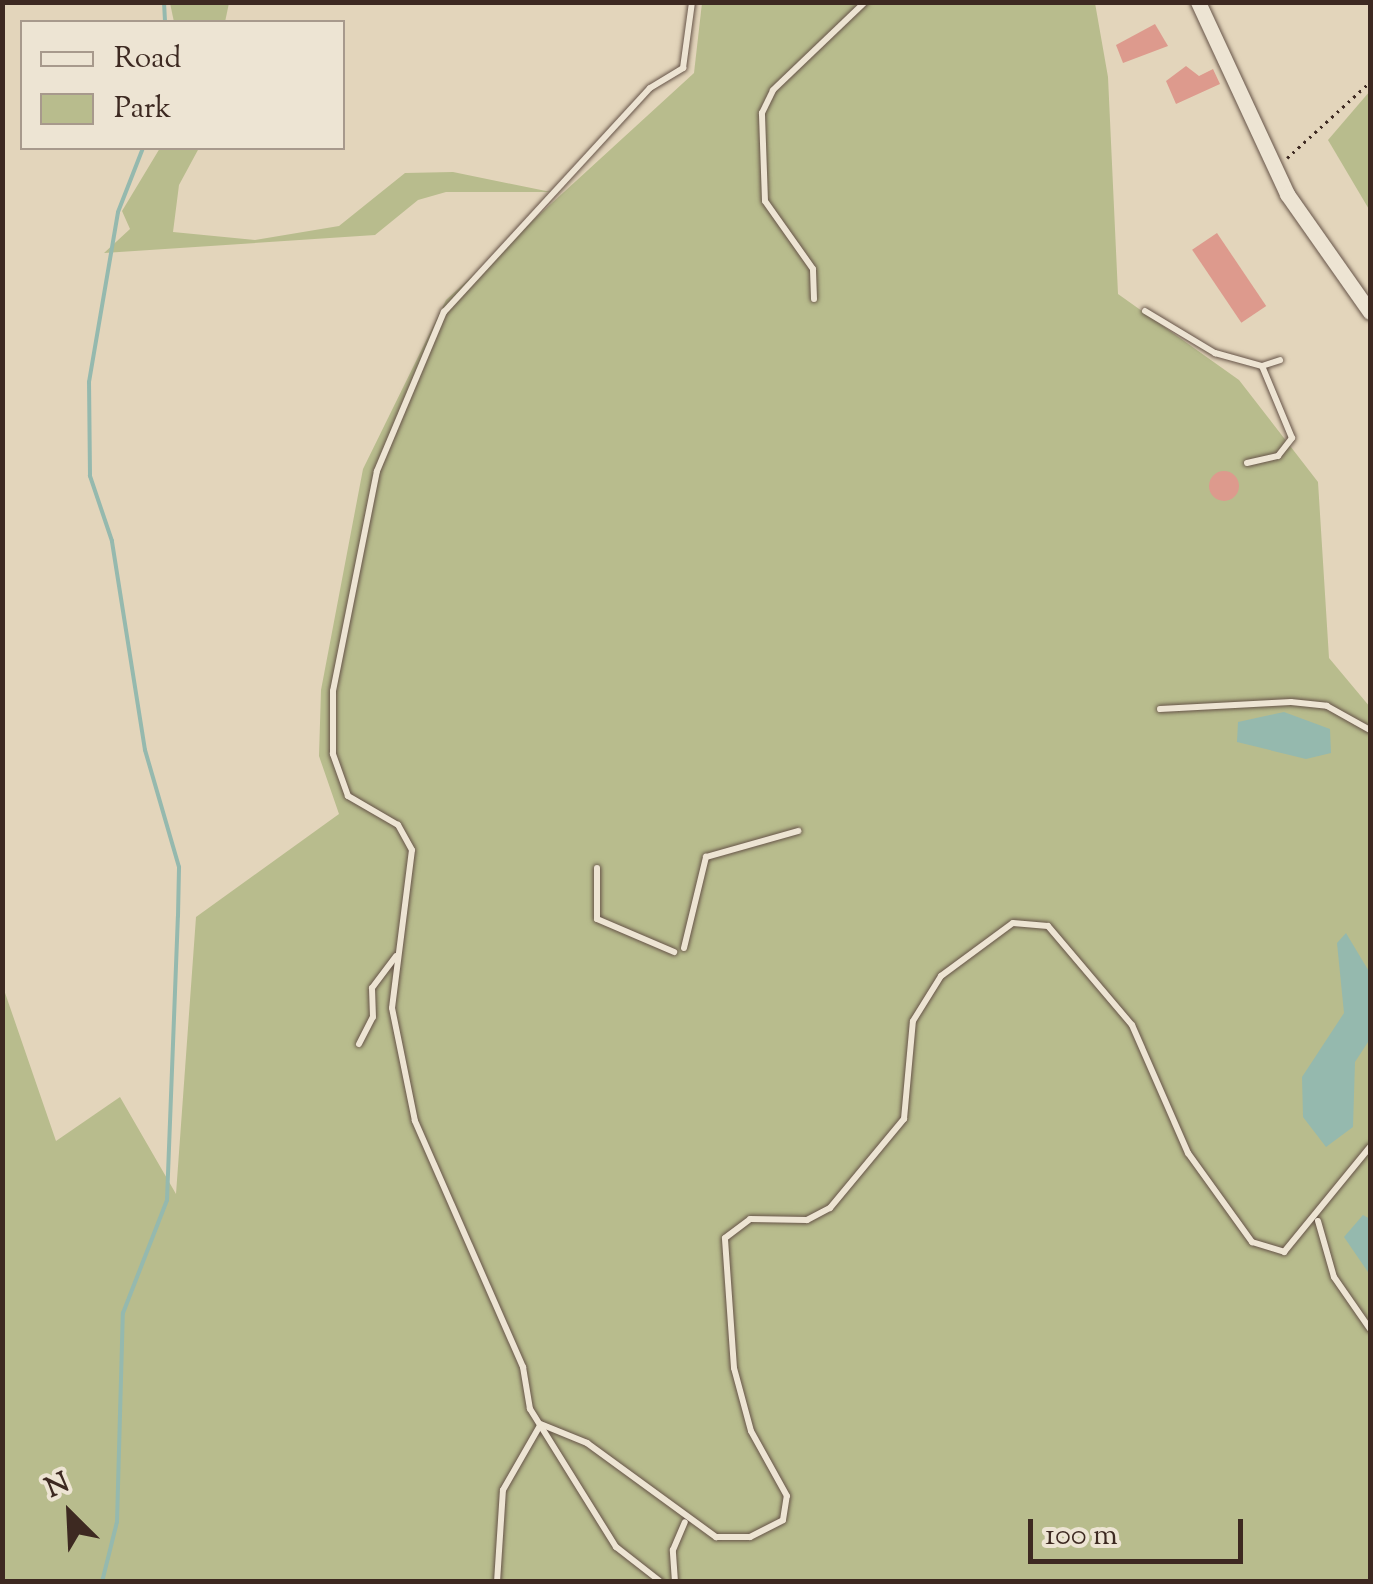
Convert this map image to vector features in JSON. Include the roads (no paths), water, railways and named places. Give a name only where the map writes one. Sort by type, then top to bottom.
[{"type":"street","points":[[1198,2],[1274,170],[1370,312]]},
{"type":"lane","points":[[660,1582],[616,1548],[542,1424],[415,1121],[392,1008],[411,884],[407,835],[348,796],[333,754],[334,691],[377,470],[444,312],[650,88],[683,68],[692,2]]},
{"type":"lane","points":[[814,299],[812,269],[765,200],[762,113],[773,90],[865,2]]},
{"type":"lane","points":[[1145,310],[1184,340],[1262,366],[1280,360]]},
{"type":"lane","points":[[1247,462],[1278,456],[1292,438],[1262,366]]},
{"type":"lane","points":[[1160,709],[1291,702],[1327,706],[1370,730]]},
{"type":"lane","points":[[684,948],[706,857],[798,830]]},
{"type":"lane","points":[[597,868],[597,918],[674,952]]},
{"type":"lane","points":[[542,1424],[588,1442],[685,1522],[731,1540],[770,1530],[788,1508],[734,1368],[725,1238],[750,1219],[808,1220],[830,1208],[904,1119],[914,1022],[941,976],[1013,923],[1033,920],[1065,940],[1132,1025],[1188,1153],[1252,1242],[1284,1252],[1318,1222],[1370,1148]]},
{"type":"lane","points":[[360,1044],[373,1017],[372,988],[397,956]]},
{"type":"lane","points":[[1318,1222],[1334,1277],[1370,1329]]},
{"type":"lane","points":[[497,1582],[503,1490],[542,1424]]},
{"type":"lane","points":[[675,1582],[672,1550],[685,1522]]},
{"type":"water","points":[[1284,712],[1330,729],[1331,753],[1306,759],[1237,742],[1238,722]]},
{"type":"water","points":[[1346,933],[1370,973],[1370,1039],[1355,1062],[1353,1127],[1326,1147],[1303,1117],[1302,1077],[1344,1013],[1337,943]]},
{"type":"water","points":[[1363,1215],[1370,1219],[1370,1275],[1344,1237]]},
{"type":"waterway","points":[[164,2],[165,20]]},
{"type":"waterway","points":[[102,1582],[117,1522],[123,1313],[167,1200],[178,916],[179,867],[145,750],[112,541],[90,476],[89,382],[118,212],[142,150]]}]
